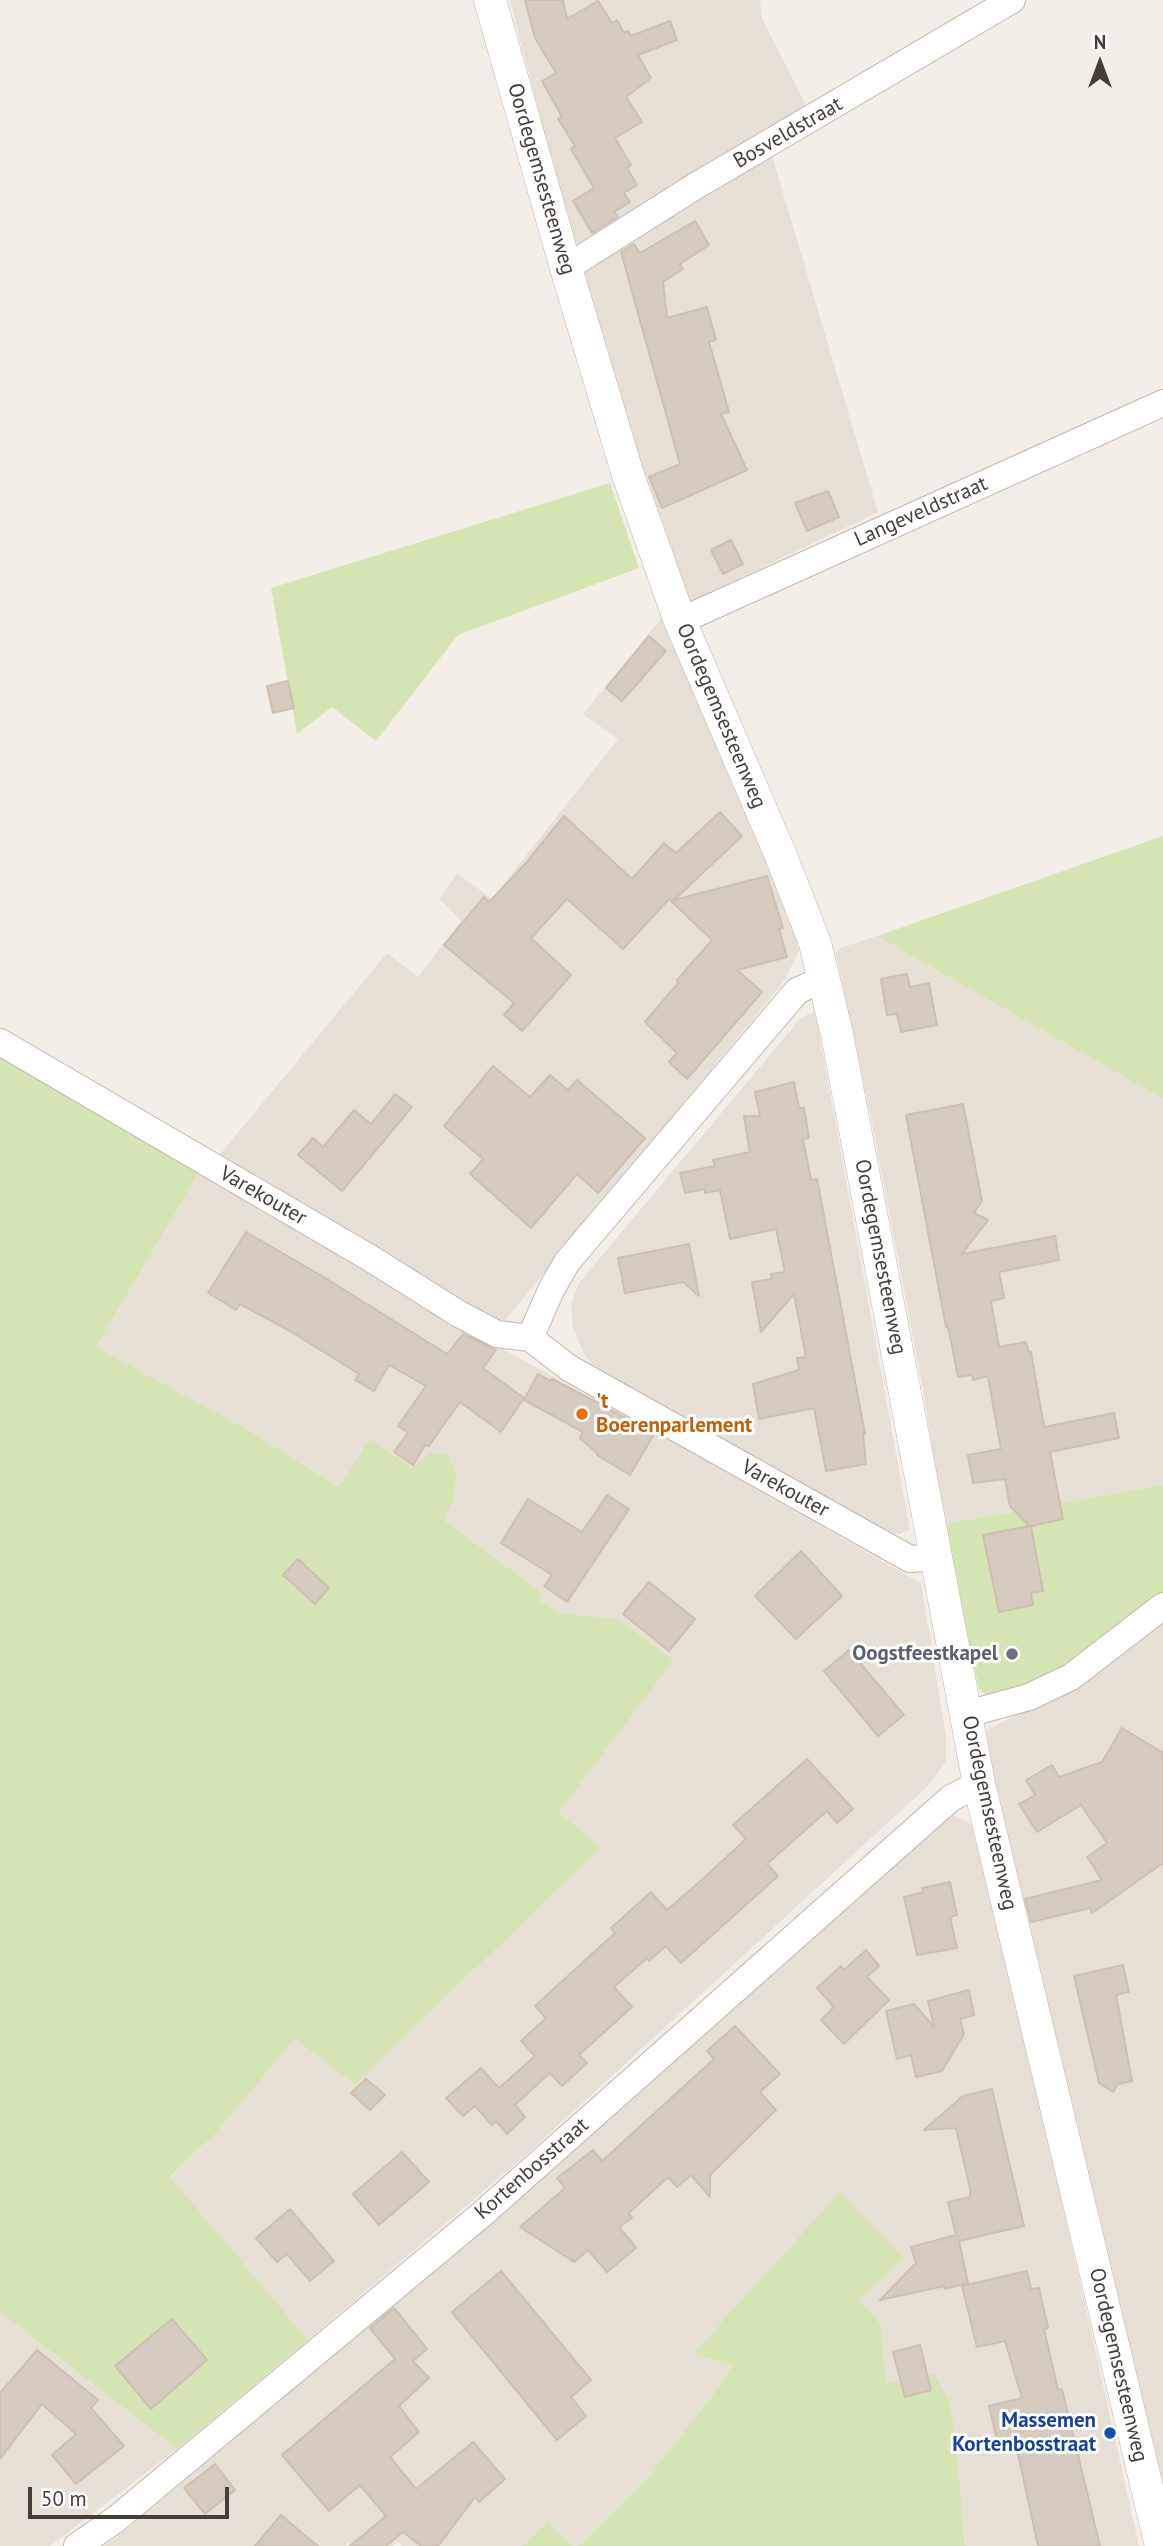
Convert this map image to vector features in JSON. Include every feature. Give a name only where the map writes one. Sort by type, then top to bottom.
[{"type":"street","name":"Oordegemsesteenweg","points":[[490,0],[628,475],[680,621],[781,856],[815,943],[837,1034],[938,1556],[979,1784],[1161,2546]]},
{"type":"street","name":"Bosveldstraat","points":[[566,268],[694,187],[1012,0]]},
{"type":"street","name":"Langeveldstraat","points":[[680,621],[1163,403]]},
{"type":"street","points":[[530,1338],[551,1290],[567,1262],[797,991],[823,979]]},
{"type":"street","name":"Varekouter","points":[[0,1042],[347,1244],[459,1314],[497,1334],[530,1338],[569,1368],[910,1559],[938,1556]]},
{"type":"street","points":[[967,1714],[1029,1697],[1071,1677],[1163,1606]]},
{"type":"street","name":"Kortenbosstraat","points":[[77,2546],[115,2520],[481,2215],[951,1798],[979,1784]]},
{"type":"shaded area","points":[[510,0],[760,0],[762,18],[810,113],[575,253]]},
{"type":"shaded area","points":[[772,156],[878,512],[690,602],[639,469],[580,269]]},
{"type":"shaded area","points":[[663,616],[789,914],[799,951],[784,981],[503,1323],[216,1159],[387,953],[418,977],[461,921],[440,899],[457,873],[492,899],[618,739],[583,714]]},
{"type":"shaded area","points":[[877,936],[1163,1099],[1163,1485],[944,1524],[924,1394],[836,953],[840,948]]},
{"type":"shaded area","points":[[815,1011],[910,1530],[900,1534],[881,1528],[592,1365],[583,1352],[573,1327],[571,1306],[578,1284],[800,1019]]},
{"type":"shaded area","points":[[201,1169],[512,1354],[921,1583],[946,1737],[946,1761],[929,1785],[526,2155],[308,2340],[170,2178],[215,2134],[295,2037],[353,2085],[599,1848],[559,1812],[674,1660],[618,1619],[559,1613],[537,1600],[542,1593],[444,1520],[454,1499],[412,1469],[340,1487],[248,1430],[96,1347]]},
{"type":"shaded area","points":[[1163,1619],[1163,2502],[983,1744],[986,1730],[1058,1695]]},
{"type":"shaded area","points":[[954,1815],[979,1829],[1139,2546],[965,2546],[964,2526],[886,2383],[881,2325],[859,2299],[694,2352],[732,2366],[650,2475],[578,2546],[573,2546],[547,2521],[522,2546],[402,2546],[398,2542],[393,2546],[353,2546],[348,2542],[345,2546],[104,2546],[458,2250],[942,1822]]},
{"type":"shaded area","points":[[0,2312],[177,2449],[50,2546],[0,2546]]},
{"type":"green space","points":[[610,483],[639,568],[458,635],[376,741],[332,707],[297,734],[271,588]]},
{"type":"green space","points":[[1163,836],[1163,1099],[877,936]]},
{"type":"green space","points":[[0,1051],[201,1169],[96,1347],[248,1430],[339,1487],[370,1439],[412,1469],[431,1453],[448,1455],[456,1475],[454,1499],[444,1520],[542,1593],[538,1600],[559,1613],[618,1619],[674,1660],[559,1812],[600,1848],[354,2085],[295,2038],[215,2134],[170,2177],[308,2340],[177,2449],[0,2312]]},
{"type":"green space","points":[[1163,1485],[1163,1597],[1083,1655],[1019,1689],[986,1696],[979,1689],[951,1569],[944,1524]]},
{"type":"green space","points":[[840,2192],[904,2258],[859,2299],[881,2325],[886,2383],[934,2374],[948,2399],[954,2426],[965,2546],[578,2546],[650,2475],[732,2366],[694,2353]]},
{"type":"green space","points":[[547,2521],[573,2546],[522,2546]]},
{"type":"building","points":[[525,0],[563,0],[567,19],[598,1],[612,23],[617,20],[624,33],[628,31],[631,36],[670,21],[677,40],[638,55],[651,78],[626,97],[642,122],[615,138],[631,165],[627,168],[637,185],[624,193],[630,202],[614,212],[618,217],[592,233],[573,201],[594,188],[571,149],[575,146],[558,119],[562,117],[542,81],[556,73],[535,38]]},
{"type":"building","points":[[695,221],[709,245],[680,264],[683,269],[663,282],[667,318],[707,307],[716,340],[709,342],[729,412],[721,414],[747,470],[662,508],[649,477],[680,464],[621,252],[634,244],[640,253]]},
{"type":"building","points":[[828,491],[839,517],[807,531],[795,503]]},
{"type":"building","points":[[731,540],[743,564],[723,574],[711,550]]},
{"type":"building","points":[[649,636],[666,651],[622,701],[606,688]]},
{"type":"building","points":[[288,681],[294,708],[273,713],[267,686]]},
{"type":"building","points":[[720,812],[742,836],[674,900],[767,876],[783,928],[779,929],[787,957],[737,970],[762,992],[687,1079],[669,1062],[677,1053],[645,1022],[712,940],[669,899],[623,949],[567,899],[531,938],[571,975],[522,1031],[504,1015],[514,1003],[444,945],[484,897],[489,902],[526,863],[564,816],[632,879],[664,843],[676,853]]},
{"type":"building","points":[[907,974],[910,987],[929,983],[937,1025],[901,1032],[897,1014],[887,1015],[881,979]]},
{"type":"building","points":[[493,1066],[530,1097],[550,1075],[568,1090],[577,1080],[645,1138],[598,1193],[577,1174],[531,1228],[470,1174],[483,1159],[444,1126]]},
{"type":"building","points":[[794,1082],[799,1108],[804,1108],[809,1138],[803,1139],[811,1180],[817,1179],[865,1434],[866,1464],[826,1471],[814,1408],[759,1419],[753,1384],[799,1370],[797,1358],[806,1357],[794,1294],[761,1332],[752,1282],[772,1279],[771,1274],[785,1272],[776,1229],[730,1239],[720,1190],[705,1193],[705,1189],[685,1193],[680,1173],[715,1166],[713,1160],[750,1152],[744,1116],[760,1116],[755,1092]]},
{"type":"building","points":[[395,1094],[412,1107],[342,1191],[298,1155],[313,1138],[323,1147],[354,1110],[371,1124]]},
{"type":"building","points":[[963,1104],[982,1201],[974,1213],[988,1220],[962,1254],[1055,1236],[1059,1260],[999,1272],[1004,1298],[991,1301],[999,1347],[1026,1342],[1029,1353],[1031,1352],[1044,1427],[1114,1413],[1119,1438],[1050,1452],[1063,1519],[1031,1526],[1043,1591],[1031,1593],[1033,1605],[999,1612],[983,1535],[1029,1526],[1010,1506],[1005,1479],[973,1483],[968,1455],[1001,1449],[988,1376],[973,1380],[972,1375],[958,1377],[906,1115]]},
{"type":"building","points":[[246,1232],[447,1354],[463,1334],[496,1350],[483,1368],[524,1398],[501,1432],[460,1402],[429,1446],[425,1445],[413,1465],[394,1452],[408,1433],[398,1426],[426,1386],[389,1365],[374,1391],[355,1380],[359,1374],[290,1331],[240,1304],[236,1310],[208,1293]]},
{"type":"building","points":[[689,1244],[699,1296],[683,1282],[625,1293],[618,1258]]},
{"type":"building","points":[[538,1374],[654,1434],[630,1475],[597,1455],[580,1438],[583,1432],[524,1400]]},
{"type":"building","points":[[607,1495],[629,1509],[567,1602],[544,1586],[552,1575],[501,1543],[528,1499],[582,1532]]},
{"type":"building","points":[[801,1551],[842,1596],[796,1639],[755,1596]]},
{"type":"building","points":[[298,1559],[329,1588],[315,1604],[283,1575]]},
{"type":"building","points":[[649,1582],[695,1619],[669,1651],[623,1614]]},
{"type":"building","points":[[849,1650],[904,1715],[878,1736],[824,1671]]},
{"type":"building","points":[[1122,1728],[1163,1753],[1163,1863],[1092,1913],[1090,1908],[1031,1922],[1025,1899],[1102,1880],[1087,1857],[1107,1843],[1081,1805],[1037,1832],[1019,1804],[1035,1795],[1026,1780],[1052,1765],[1059,1777],[1102,1762]]},
{"type":"building","points":[[807,1759],[853,1809],[837,1823],[827,1811],[767,1864],[778,1876],[681,1963],[666,1946],[649,1961],[647,1958],[614,1987],[632,2007],[579,2055],[587,2063],[562,2086],[550,2073],[515,2105],[525,2117],[507,2134],[496,2121],[492,2125],[475,2106],[463,2116],[446,2098],[481,2068],[499,2088],[535,2056],[521,2041],[546,2018],[535,2006],[615,1933],[611,1928],[651,1892],[667,1910],[704,1878],[746,1839],[733,1825]]},
{"type":"building","points":[[950,1882],[957,1915],[950,1917],[957,1948],[917,1955],[904,1897],[923,1892],[922,1888]]},
{"type":"building","points":[[866,1950],[879,1966],[867,1977],[889,2000],[844,2044],[821,2020],[834,2007],[817,1988],[841,1966],[844,1970]]},
{"type":"building","points":[[1123,1965],[1129,1992],[1116,1995],[1132,2081],[1118,2084],[1113,2092],[1099,2083],[1074,1976]]},
{"type":"building","points":[[969,1990],[974,2015],[960,2019],[964,2034],[942,2071],[916,2077],[911,2055],[897,2059],[886,2011],[914,2004],[934,2027],[928,2001]]},
{"type":"building","points":[[735,2026],[780,2074],[760,2092],[776,2110],[710,2175],[710,2197],[691,2175],[677,2187],[668,2177],[629,2213],[632,2218],[619,2227],[636,2248],[607,2272],[588,2250],[574,2262],[520,2227],[565,2188],[557,2178],[593,2150],[602,2161],[714,2059],[707,2051]]},
{"type":"building","points":[[366,2079],[385,2095],[370,2110],[351,2093]]},
{"type":"building","points":[[992,2089],[1024,2226],[959,2241],[968,2283],[880,2300],[916,2263],[911,2247],[956,2235],[948,2202],[970,2197],[956,2128],[924,2130],[963,2096]]},
{"type":"building","points":[[402,2152],[429,2182],[379,2225],[353,2194]]},
{"type":"building","points":[[290,2209],[334,2261],[310,2281],[287,2254],[277,2262],[256,2238]]},
{"type":"building","points":[[501,2271],[591,2380],[571,2397],[586,2416],[557,2440],[452,2312]]},
{"type":"building","points":[[1027,2271],[1031,2289],[1039,2288],[1048,2328],[1044,2329],[1058,2390],[1062,2389],[1100,2546],[1038,2546],[1015,2440],[998,2444],[989,2406],[1022,2398],[1005,2341],[977,2347],[962,2286]]},
{"type":"building","points":[[394,2308],[427,2349],[413,2361],[429,2378],[399,2406],[419,2432],[390,2457],[416,2489],[473,2442],[505,2479],[479,2502],[475,2497],[438,2546],[421,2546],[403,2532],[386,2546],[350,2546],[386,2516],[360,2485],[329,2511],[282,2455],[395,2359],[370,2328]]},
{"type":"building","points":[[172,2319],[207,2360],[151,2409],[115,2366]]},
{"type":"building","points":[[920,2345],[931,2390],[905,2397],[893,2352]]},
{"type":"building","points":[[37,2350],[98,2400],[91,2408],[124,2446],[76,2484],[52,2455],[76,2434],[42,2404],[0,2459],[0,2393]]},
{"type":"building","points":[[215,2464],[235,2490],[205,2514],[184,2488]]},
{"type":"building","points":[[281,2515],[302,2533],[318,2546],[255,2546]]},
{"type":"place","name":"'t Boerenparlement","points":[[582,1414]]},
{"type":"place","name":"Oogstfeestkapel","points":[[1012,1654]]},
{"type":"place","name":"Massemen Kortenbosstraat","points":[[1110,2433]]}]
